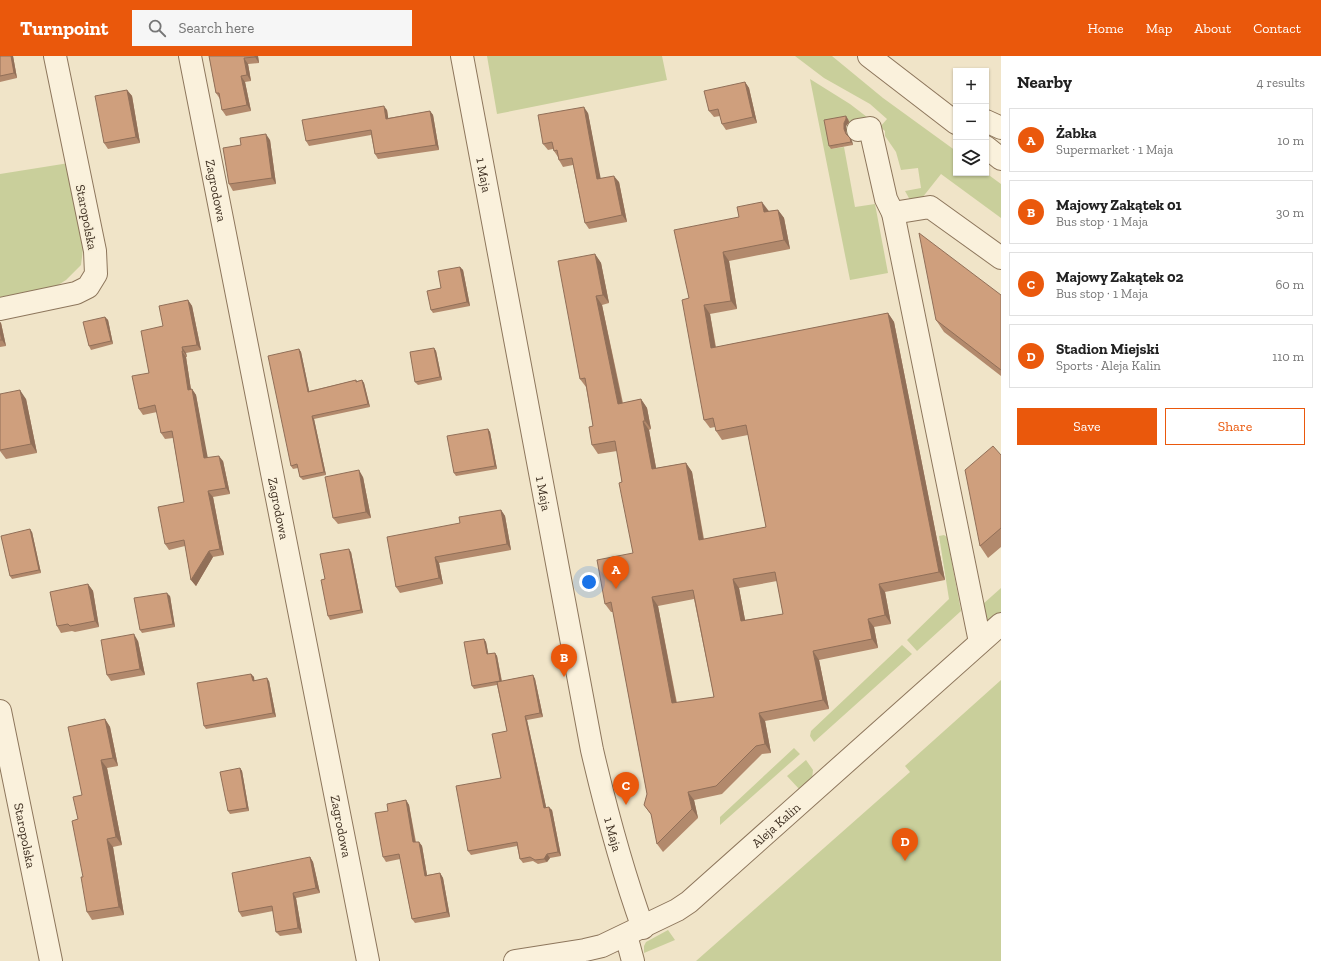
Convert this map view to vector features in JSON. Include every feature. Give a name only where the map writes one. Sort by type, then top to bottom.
[{"type":"street","name":"Staropolska","points":[[0,309],[76,293],[88,287],[96,274],[95,251],[55,56]]},
{"type":"street","name":"Zagrodowa","points":[[190,56],[368,961]]},
{"type":"street","name":"1 Maja","points":[[462,56],[592,750],[606,809],[630,892],[634,931],[633,961]]},
{"type":"street","points":[[869,56],[953,121]]},
{"type":"street","points":[[898,77],[953,104]]},
{"type":"street","points":[[989,122],[1001,128]]},
{"type":"street","points":[[858,130],[870,128],[886,199],[894,213],[980,642]]},
{"type":"street","points":[[989,149],[1001,159]]},
{"type":"street","points":[[894,213],[930,207],[1001,258]]},
{"type":"street","name":"Aleja Kalin","points":[[515,961],[602,946],[677,910],[699,894],[1001,624]]},
{"type":"street","name":"Staropolska","points":[[0,711],[50,961]]},
{"type":"green space","points":[[487,56],[662,56],[667,80],[497,114]]},
{"type":"green space","points":[[795,56],[832,56],[883,98],[953,149],[953,176],[989,175],[1001,184],[1001,218],[941,174],[922,198],[910,200],[905,191],[921,188],[918,168],[901,170],[896,152],[885,136],[885,131],[880,127],[887,119],[870,104],[824,78]]},
{"type":"green space","points":[[810,79],[850,104],[880,127],[849,124],[848,119],[831,149],[844,147],[855,207],[875,204],[888,273],[850,280]]},
{"type":"green space","points":[[69,163],[83,249],[81,265],[66,280],[55,287],[0,297],[0,174]]},
{"type":"green space","points":[[944,535],[947,537],[961,611],[917,651],[907,640],[949,599],[939,536]]},
{"type":"green space","points":[[1001,588],[1001,612],[990,622],[988,622],[983,604]]},
{"type":"green space","points":[[902,645],[912,654],[814,742],[810,736],[811,731]]},
{"type":"green space","points":[[1001,680],[1001,961],[696,961],[910,772],[905,766]]},
{"type":"green space","points":[[794,748],[800,754],[720,825],[720,817]]},
{"type":"green space","points":[[806,760],[813,770],[812,779],[800,790],[787,776]]},
{"type":"green space","points":[[668,930],[675,940],[644,953],[644,946],[646,942]]},
{"type":"building","points":[[0,56],[11,56],[14,73],[0,76]]},
{"type":"building","points":[[209,56],[255,56],[244,58],[247,75],[241,76],[247,105],[222,110],[219,93],[216,93]]},
{"type":"building","points":[[745,82],[753,117],[722,124],[718,109],[709,111],[704,91]]},
{"type":"building","points":[[127,90],[136,137],[104,143],[95,96]]},
{"type":"building","points":[[384,106],[386,119],[430,111],[436,145],[375,154],[371,130],[306,141],[302,120]]},
{"type":"building","points":[[584,107],[597,179],[614,176],[622,215],[585,223],[572,158],[559,160],[557,150],[554,151],[552,142],[543,144],[538,115]]},
{"type":"building","points":[[846,116],[844,129],[851,142],[829,146],[824,120]]},
{"type":"building","points":[[266,134],[272,178],[229,184],[223,148],[241,145],[240,138]]},
{"type":"building","points":[[762,202],[764,212],[778,210],[784,240],[723,252],[731,301],[704,305],[711,348],[888,313],[939,572],[879,584],[885,615],[868,619],[872,639],[813,651],[823,700],[759,713],[765,744],[756,746],[716,786],[688,792],[692,809],[657,844],[651,814],[644,805],[647,794],[611,602],[605,604],[597,560],[633,553],[619,483],[622,482],[615,441],[592,445],[589,427],[593,426],[585,378],[580,379],[558,261],[595,254],[603,295],[596,296],[618,404],[641,399],[645,421],[643,421],[652,469],[686,463],[699,540],[766,527],[746,425],[716,431],[713,418],[704,420],[682,300],[689,298],[674,230],[739,217],[737,207]],"holes":[[[775,572],[783,614],[741,621],[733,579]],[[693,590],[714,697],[672,703],[652,597]]]},
{"type":"building","points":[[919,233],[1001,295],[1001,370],[936,320]]},
{"type":"building","points":[[460,267],[467,302],[431,310],[427,291],[441,288],[438,271]]},
{"type":"building","points":[[188,300],[197,345],[182,347],[188,390],[192,389],[204,458],[219,456],[226,488],[208,491],[220,549],[209,551],[191,580],[184,540],[165,544],[158,507],[184,502],[172,431],[161,433],[155,405],[139,409],[132,376],[149,373],[141,331],[163,326],[159,306]]},
{"type":"building","points":[[105,317],[111,341],[89,346],[83,322]]},
{"type":"building","points":[[434,348],[440,377],[415,382],[410,352]]},
{"type":"building","points":[[299,349],[308,392],[356,380],[356,382],[362,380],[368,404],[312,416],[324,472],[300,477],[297,464],[291,466],[268,356]]},
{"type":"building","points":[[20,390],[31,444],[0,450],[0,394]]},
{"type":"building","points":[[488,429],[495,466],[454,473],[447,436]]},
{"type":"building","points":[[993,446],[1001,455],[1001,528],[980,546],[965,470]]},
{"type":"building","points":[[359,470],[366,512],[333,518],[325,477]]},
{"type":"building","points":[[501,510],[507,544],[435,557],[439,578],[396,587],[387,537],[460,523],[459,517]]},
{"type":"building","points":[[30,529],[39,570],[10,576],[1,536]]},
{"type":"building","points":[[349,549],[361,610],[328,616],[321,580],[325,579],[320,554]]},
{"type":"building","points":[[88,584],[95,621],[70,626],[68,624],[57,626],[50,592]]},
{"type":"building","points":[[167,593],[173,624],[140,630],[134,598]]},
{"type":"building","points":[[134,634],[140,669],[107,675],[101,640]]},
{"type":"building","points":[[484,639],[487,654],[495,653],[500,681],[472,686],[464,642]]},
{"type":"building","points":[[251,674],[253,681],[267,678],[273,713],[204,726],[197,683]]},
{"type":"building","points":[[533,675],[540,713],[525,716],[544,808],[549,807],[558,852],[547,854],[544,859],[535,860],[530,857],[520,859],[517,842],[468,851],[456,786],[501,778],[492,734],[507,731],[497,682]]},
{"type":"building","points":[[105,719],[113,758],[101,760],[116,837],[107,839],[119,907],[87,912],[81,877],[83,877],[72,821],[78,819],[73,797],[82,795],[68,727]]},
{"type":"building","points":[[240,768],[247,808],[228,811],[220,772]]},
{"type":"building","points":[[406,800],[413,842],[419,842],[425,876],[440,873],[447,912],[412,919],[399,854],[383,857],[375,813],[388,811],[387,804]]},
{"type":"building","points":[[310,857],[316,888],[293,893],[298,928],[276,932],[272,906],[239,912],[232,873]]},
{"type":"place","name":"Żabka","points":[[616,589]]},
{"type":"place","name":"Majowy Zakątek 01","points":[[564,677]]},
{"type":"place","name":"Majowy Zakątek 02","points":[[626,805]]},
{"type":"place","name":"Stadion Miejski","points":[[905,861]]}]
